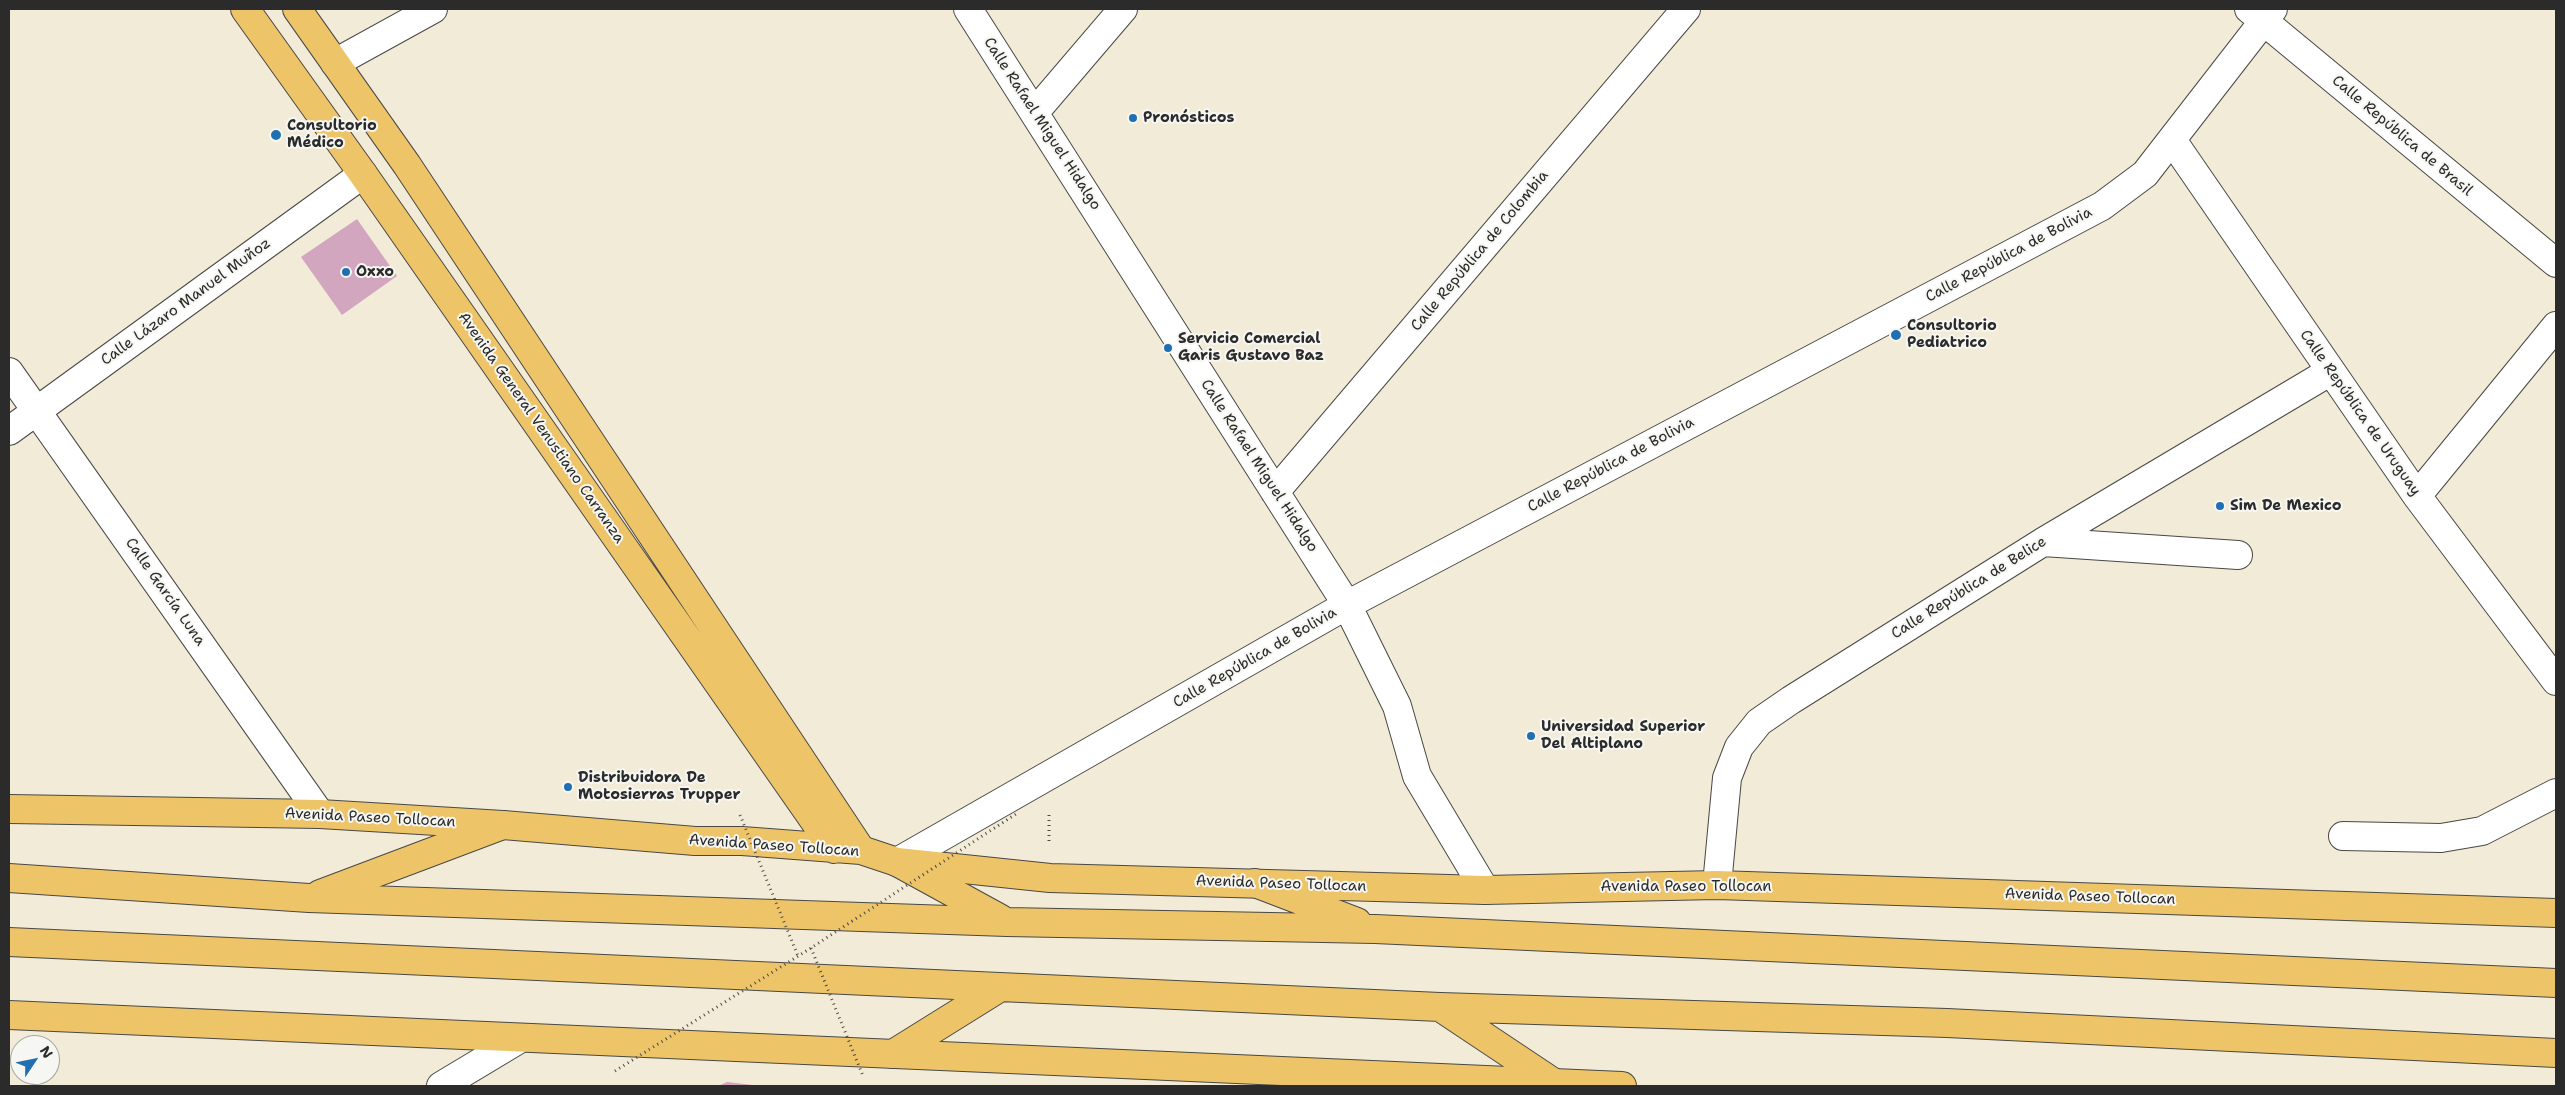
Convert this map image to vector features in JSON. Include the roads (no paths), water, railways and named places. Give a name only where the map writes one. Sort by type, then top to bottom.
[{"type":"main road","name":"Avenida General Venustiano Carranza","points":[[245,9],[364,174],[834,849]]},
{"type":"main road","name":"Avenida General Venustiano Carranza","points":[[297,9],[407,165],[861,850]]},
{"type":"main road","name":"Avenida Paseo Tollocan","points":[[9,809],[320,814],[503,825],[695,841],[742,841],[861,850],[897,862],[1050,878],[1485,890],[1717,885],[2550,916]]},
{"type":"main road","points":[[309,898],[503,825]]},
{"type":"main road","points":[[897,862],[1007,922]]},
{"type":"main road","points":[[9,878],[309,898],[1007,922],[1375,929],[2556,983]]},
{"type":"main road","points":[[1255,883],[1375,929]]},
{"type":"main road","points":[[9,942],[1440,1008],[1947,1023],[2556,1053]]},
{"type":"main road","points":[[893,1054],[1000,988]]},
{"type":"main road","points":[[1440,1008],[1554,1083]]},
{"type":"main road","points":[[9,1015],[893,1054],[1398,1082],[1554,1083],[1622,1086]]},
{"type":"street","points":[[335,62],[433,9]]},
{"type":"street","name":"Calle Rafael Miguel Hidalgo","points":[[968,9],[1347,605],[1397,706],[1417,776],[1485,890]]},
{"type":"street","points":[[1035,112],[1123,9]]},
{"type":"street","name":"Calle República de Colombia","points":[[1274,492],[1686,9]]},
{"type":"street","name":"Calle República de Bolivia","points":[[897,862],[1347,605],[2102,206],[2145,174],[2172,140],[2261,13]]},
{"type":"street","name":"Calle República de Brasil","points":[[2261,13],[2556,263]]},
{"type":"street","name":"Calle República de Uruguay","points":[[2172,140],[2417,496],[2556,681]]},
{"type":"street","name":"Calle Lázaro Manuel Muñoz","points":[[9,431],[364,174]]},
{"type":"street","points":[[2417,496],[2556,326]]},
{"type":"street","name":"Calle República de Belice","points":[[1717,885],[1727,778],[1739,747],[1760,722],[1791,700],[2043,542],[2331,371]]},
{"type":"street","name":"Calle García Luna","points":[[9,372],[37,409],[320,814]]},
{"type":"street","points":[[2043,542],[2238,554]]},
{"type":"street","points":[[2342,836],[2441,838],[2482,831],[2556,793]]},
{"type":"street","points":[[442,1086],[521,1038]]},
{"type":"place","name":"Pronósticos","points":[[1133,118]]},
{"type":"place","name":"Consultorio Médico","points":[[276,135]]},
{"type":"place","name":"Oxxo","points":[[346,272]]},
{"type":"place","name":"Consultorio Pediatrico","points":[[1896,335]]},
{"type":"place","name":"Servicio Comercial Garis Gustavo Baz","points":[[1168,348]]},
{"type":"place","name":"Sim De Mexico","points":[[2220,506]]},
{"type":"place","name":"Universidad Superior Del Altiplano","points":[[1531,736]]},
{"type":"place","name":"Distribuidora De Motosierras Trupper","points":[[568,787]]}]
